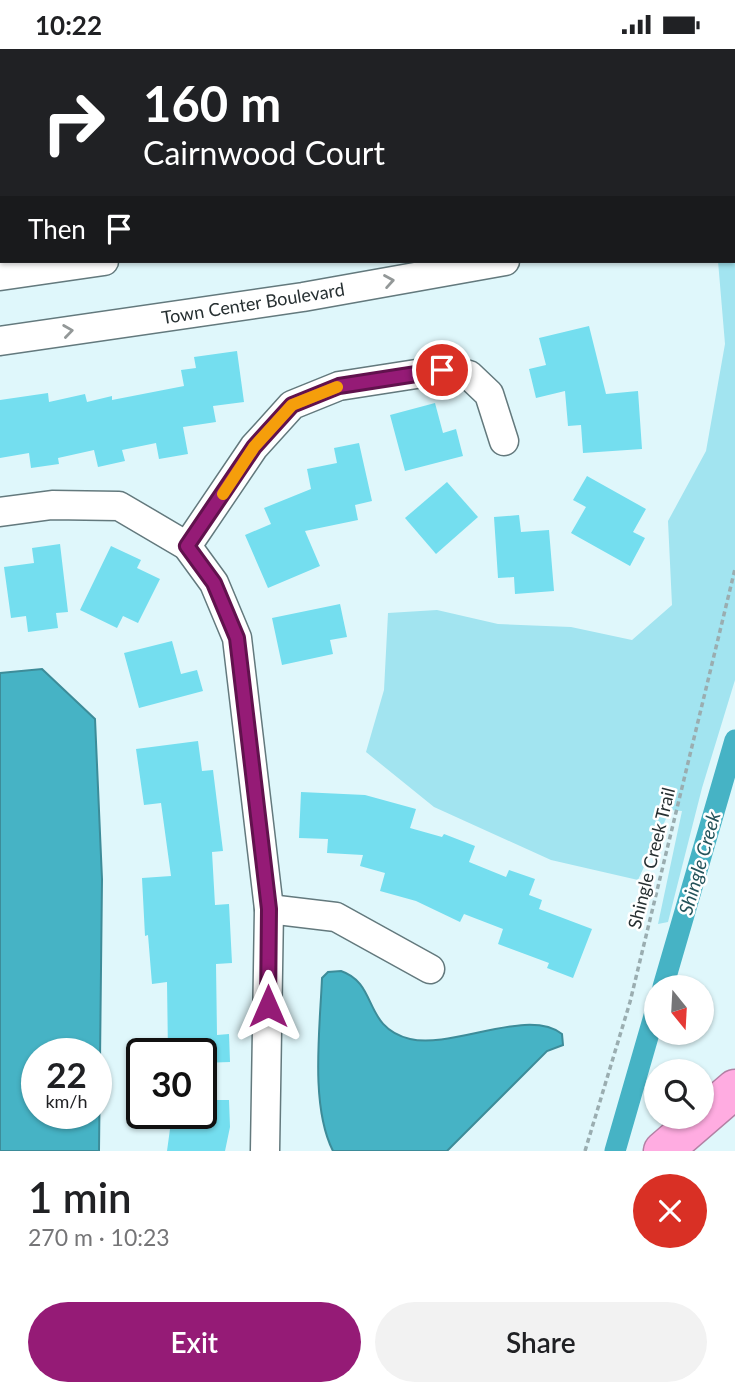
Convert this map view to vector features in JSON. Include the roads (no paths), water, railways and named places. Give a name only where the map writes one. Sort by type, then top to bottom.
[{"type":"highway","points":[[663,1151],[735,1089]]},
{"type":"street","points":[[0,277],[91,263]]},
{"type":"street","name":"Town Center Boulevard","points":[[0,341],[303,297],[494,263]]},
{"type":"street","points":[[187,546],[254,447],[292,405],[339,386],[442,370],[469,375],[489,394],[505,441]]},
{"type":"street","points":[[0,512],[52,505],[119,506],[187,546],[214,583],[237,638],[269,909],[265,1151]]},
{"type":"street","points":[[269,909],[336,918],[430,969]]},
{"type":"waterway","name":"Shingle Creek","points":[[666,975],[735,740]]},
{"type":"waterway","name":"Shingle Creek","points":[[615,1151],[646,1045]]}]
